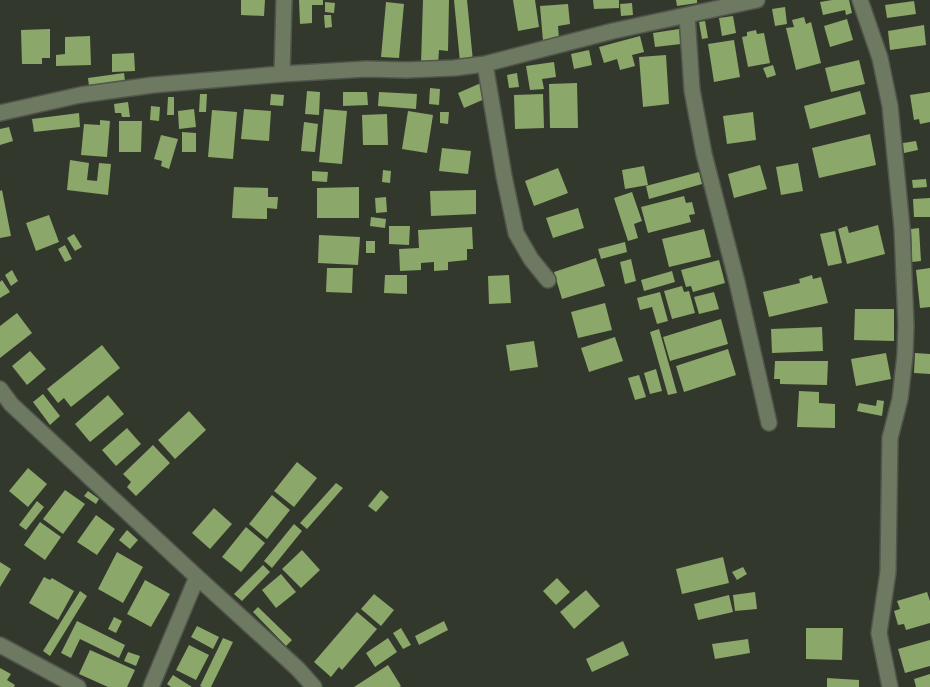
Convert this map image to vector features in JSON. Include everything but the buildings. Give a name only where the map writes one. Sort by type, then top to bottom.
[{"type":"street","points":[[282,74],[284,0]]},
{"type":"street","points":[[0,113],[80,95],[153,85],[282,74],[366,69],[435,69],[485,64],[603,34],[757,0]]},
{"type":"street","points":[[860,0],[879,58],[890,106],[904,271],[906,356],[900,399],[890,438],[888,572],[879,633],[890,687]]},
{"type":"street","points":[[687,15],[692,90],[704,154],[737,282],[769,423]]},
{"type":"street","points":[[485,64],[516,232],[531,259],[548,280]]},
{"type":"street","points":[[0,389],[11,404],[298,669],[314,687]]},
{"type":"street","points":[[151,687],[197,577]]},
{"type":"street","points":[[0,645],[78,687]]}]
